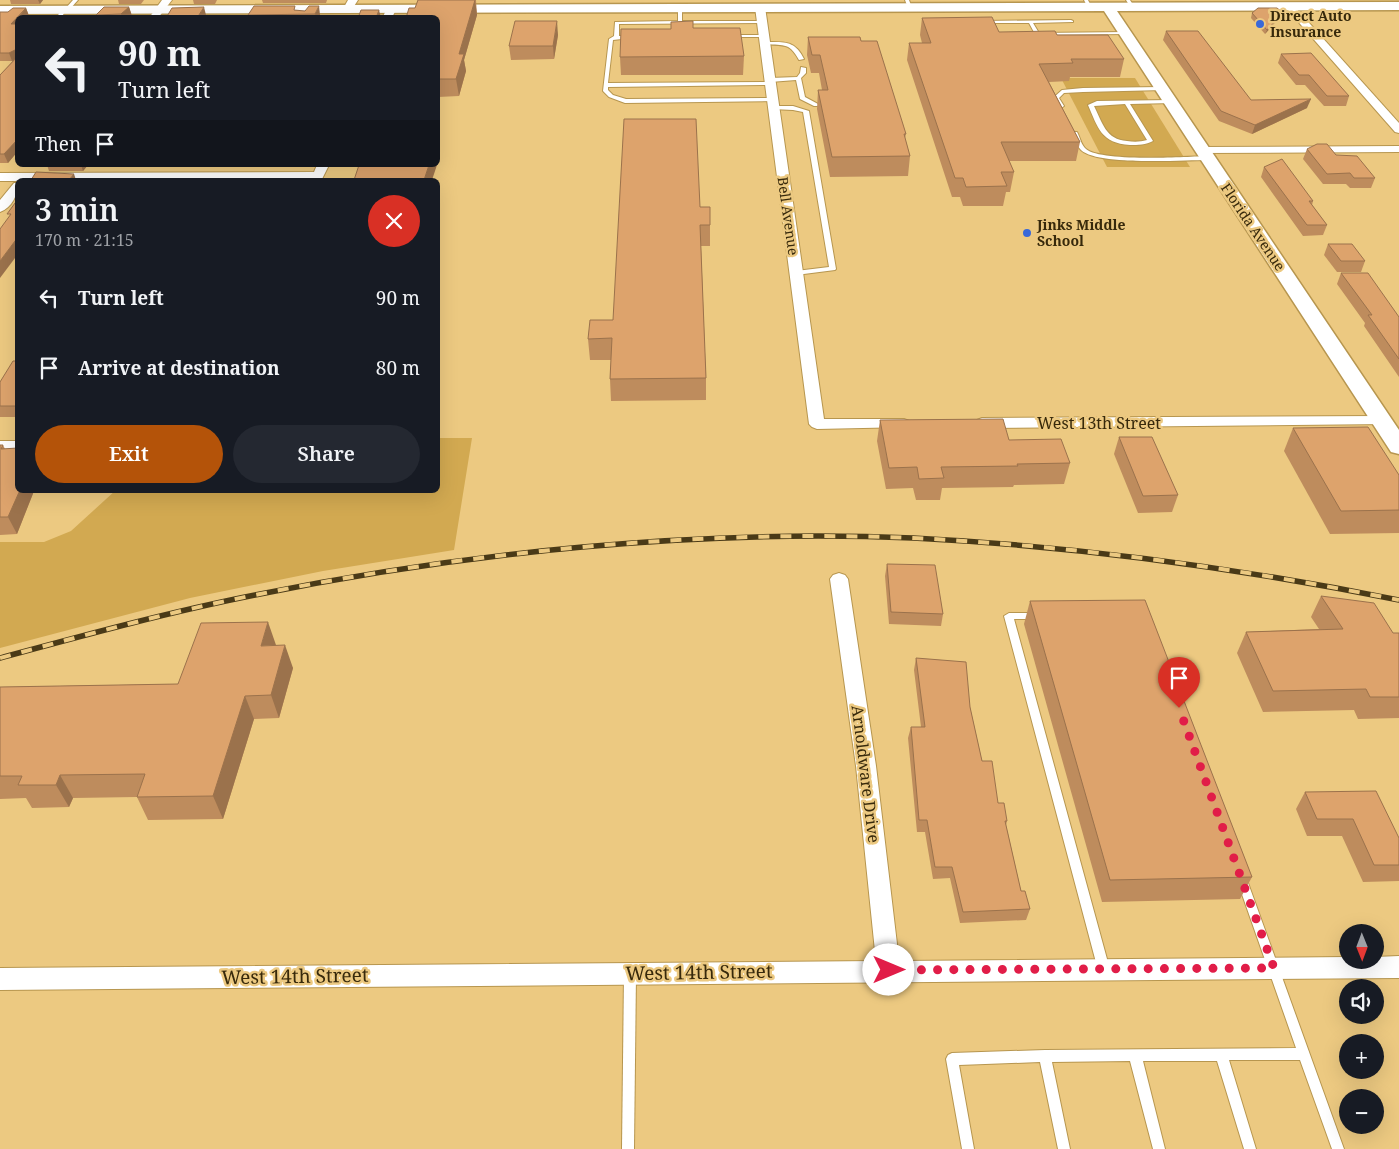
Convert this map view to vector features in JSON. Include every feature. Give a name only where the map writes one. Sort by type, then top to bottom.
[{"type":"main road","points":[[9,12],[67,9],[160,9],[304,13],[350,4],[389,13],[635,5],[680,8],[832,4],[959,4],[986,7],[1017,3],[1088,3],[1108,7],[1131,3],[1348,3],[1399,6]]},
{"type":"main road","name":"Florida Avenue","points":[[1108,7],[1393,435]]},
{"type":"street","points":[[1287,3],[1399,130]]},
{"type":"street","name":"Bell Avenue","points":[[760,7],[817,424],[916,424]]},
{"type":"street","points":[[1205,154],[1399,150]]},
{"type":"street","points":[[24,178],[32,167]]},
{"type":"street","points":[[209,178],[321,170]]},
{"type":"street","points":[[0,177],[15,180]]},
{"type":"street","points":[[0,208],[15,190]]},
{"type":"street","name":"West 13th Street","points":[[964,424],[1393,435]]},
{"type":"street","points":[[0,446],[15,446]]},
{"type":"street","name":"Arnoldware Drive","points":[[839,579],[866,766],[889,970]]},
{"type":"street","name":"West 14th Street","points":[[0,979],[630,972],[1399,967]]},
{"type":"lane","points":[[986,7],[995,27]]},
{"type":"lane","points":[[680,8],[680,22]]},
{"type":"lane","points":[[1030,21],[1037,34],[1126,33]]},
{"type":"lane","points":[[973,22],[1071,21]]},
{"type":"lane","points":[[616,37],[617,23],[762,22]]},
{"type":"lane","points":[[722,36],[764,40],[793,46],[797,49],[801,59]]},
{"type":"lane","points":[[635,37],[616,37],[611,39],[605,90],[611,96],[625,101],[773,104],[806,111],[833,269],[796,273]]},
{"type":"lane","points":[[606,85],[770,82],[798,78],[803,68]]},
{"type":"lane","points":[[798,78],[802,98],[816,105]]},
{"type":"lane","points":[[1065,115],[1056,98],[1062,92],[1083,90],[1166,96]]},
{"type":"lane","points":[[1127,102],[1150,141],[1144,143],[1116,143],[1108,138],[1091,105],[1166,96]]},
{"type":"lane","points":[[1070,124],[1084,150],[1095,156],[1116,158],[1205,154]]},
{"type":"lane","points":[[1048,616],[1009,616],[1104,970]]},
{"type":"lane","points":[[1237,866],[1338,1149]]},
{"type":"lane","points":[[628,1149],[630,972]]},
{"type":"lane","points":[[968,1149],[952,1058],[1304,1054]]},
{"type":"lane","points":[[1221,1055],[1250,1149]]},
{"type":"lane","points":[[1045,1056],[1064,1149]]},
{"type":"lane","points":[[1135,1056],[1159,1149]]},
{"type":"shaded area","points":[[1061,78],[1135,78],[1190,167],[1107,167]]},
{"type":"shaded area","points":[[440,438],[472,438],[454,550],[323,571],[190,598],[0,648],[0,542],[44,542],[71,531],[113,493],[440,493]]},
{"type":"building","points":[[418,0],[475,0],[459,54],[464,54],[456,79],[440,79],[440,15],[407,15],[409,8],[415,8]]},
{"type":"building","points":[[254,6],[295,6],[294,10],[305,11],[309,6],[319,6],[315,14],[248,15]]},
{"type":"building","points":[[104,7],[129,7],[121,14],[96,15]]},
{"type":"building","points":[[204,7],[199,15],[168,15],[172,8]]},
{"type":"building","points":[[13,8],[26,8],[19,15],[15,15],[15,20],[11,24],[15,24],[15,50],[9,53],[0,53],[0,12],[8,12]]},
{"type":"building","points":[[1258,8],[1277,8],[1282,12],[1267,30],[1252,13]]},
{"type":"building","points":[[361,10],[379,10],[377,15],[359,15]]},
{"type":"building","points":[[992,17],[999,32],[1055,31],[1057,35],[1108,35],[1124,59],[1071,59],[1073,63],[1039,64],[1080,142],[1001,142],[1014,172],[1001,172],[1007,186],[966,187],[963,178],[955,178],[909,43],[931,43],[922,18]]},
{"type":"building","points":[[515,21],[557,21],[553,46],[509,46]]},
{"type":"building","points":[[693,21],[693,28],[740,28],[744,56],[620,57],[621,29],[671,29],[671,22]]},
{"type":"building","points":[[1166,31],[1198,31],[1251,100],[1311,99],[1255,125],[1221,111]]},
{"type":"building","points":[[808,37],[860,37],[861,41],[877,41],[906,134],[904,134],[910,156],[832,157],[818,90],[828,90],[820,55],[812,55]]},
{"type":"building","points":[[1311,53],[1349,96],[1327,96],[1309,75],[1299,75],[1281,54]]},
{"type":"building","points":[[15,59],[15,142],[4,154],[0,154],[0,75]]},
{"type":"building","points":[[624,119],[696,119],[700,207],[710,207],[710,225],[700,225],[706,378],[610,379],[612,338],[588,339],[590,320],[613,320]]},
{"type":"building","points":[[1317,144],[1327,144],[1336,155],[1357,156],[1375,178],[1354,178],[1350,173],[1327,174],[1307,149]]},
{"type":"building","points":[[1282,159],[1313,201],[1309,201],[1327,225],[1307,225],[1264,167]]},
{"type":"building","points":[[358,167],[428,167],[425,178],[355,178]]},
{"type":"building","points":[[36,172],[74,174],[71,178],[32,178]]},
{"type":"building","points":[[15,203],[15,241],[0,261],[0,229],[11,214],[7,214]]},
{"type":"building","points":[[1328,244],[1352,244],[1365,261],[1341,261]]},
{"type":"building","points":[[1341,273],[1368,273],[1399,317],[1399,359],[1368,315],[1372,315]]},
{"type":"building","points":[[13,361],[15,361],[15,406],[0,406],[0,382]]},
{"type":"building","points":[[1003,419],[1009,440],[1061,439],[1070,463],[941,467],[944,478],[919,479],[917,467],[889,468],[880,420]]},
{"type":"building","points":[[1368,427],[1399,475],[1399,510],[1341,511],[1293,428]]},
{"type":"building","points":[[1119,437],[1152,437],[1178,495],[1143,496]]},
{"type":"building","points":[[0,445],[3,445],[1,449],[15,448],[15,493],[19,493],[8,517],[0,517]]},
{"type":"building","points":[[887,564],[935,565],[943,614],[891,612]]},
{"type":"building","points":[[1321,596],[1374,603],[1393,633],[1399,633],[1399,697],[1370,697],[1366,689],[1273,691],[1246,632],[1343,629]]},
{"type":"building","points":[[1145,600],[1252,877],[1110,880],[1030,601]]},
{"type":"building","points":[[268,622],[261,646],[285,645],[271,695],[245,696],[213,796],[137,797],[145,774],[60,775],[56,785],[18,785],[22,776],[0,776],[0,687],[178,684],[201,623]]},
{"type":"building","points":[[916,658],[966,662],[970,707],[982,761],[992,761],[998,803],[1004,803],[1007,821],[1005,821],[1021,891],[1025,891],[1030,909],[963,912],[952,867],[935,867],[927,820],[919,820],[911,727],[925,727]]},
{"type":"building","points":[[1376,791],[1399,838],[1399,865],[1374,865],[1353,819],[1317,819],[1305,792]]},
{"type":"railway","points":[[0,658],[95,632],[191,609],[335,580],[499,556],[583,547],[749,537],[913,538],[1035,547],[1218,568],[1399,600]]},
{"type":"place","name":"Direct Auto Insurance","points":[[1260,24]]},
{"type":"place","name":"Jinks Middle School","points":[[1027,233]]},
{"type":"route","points":[[889,970],[1274,968],[1179,708]]}]
